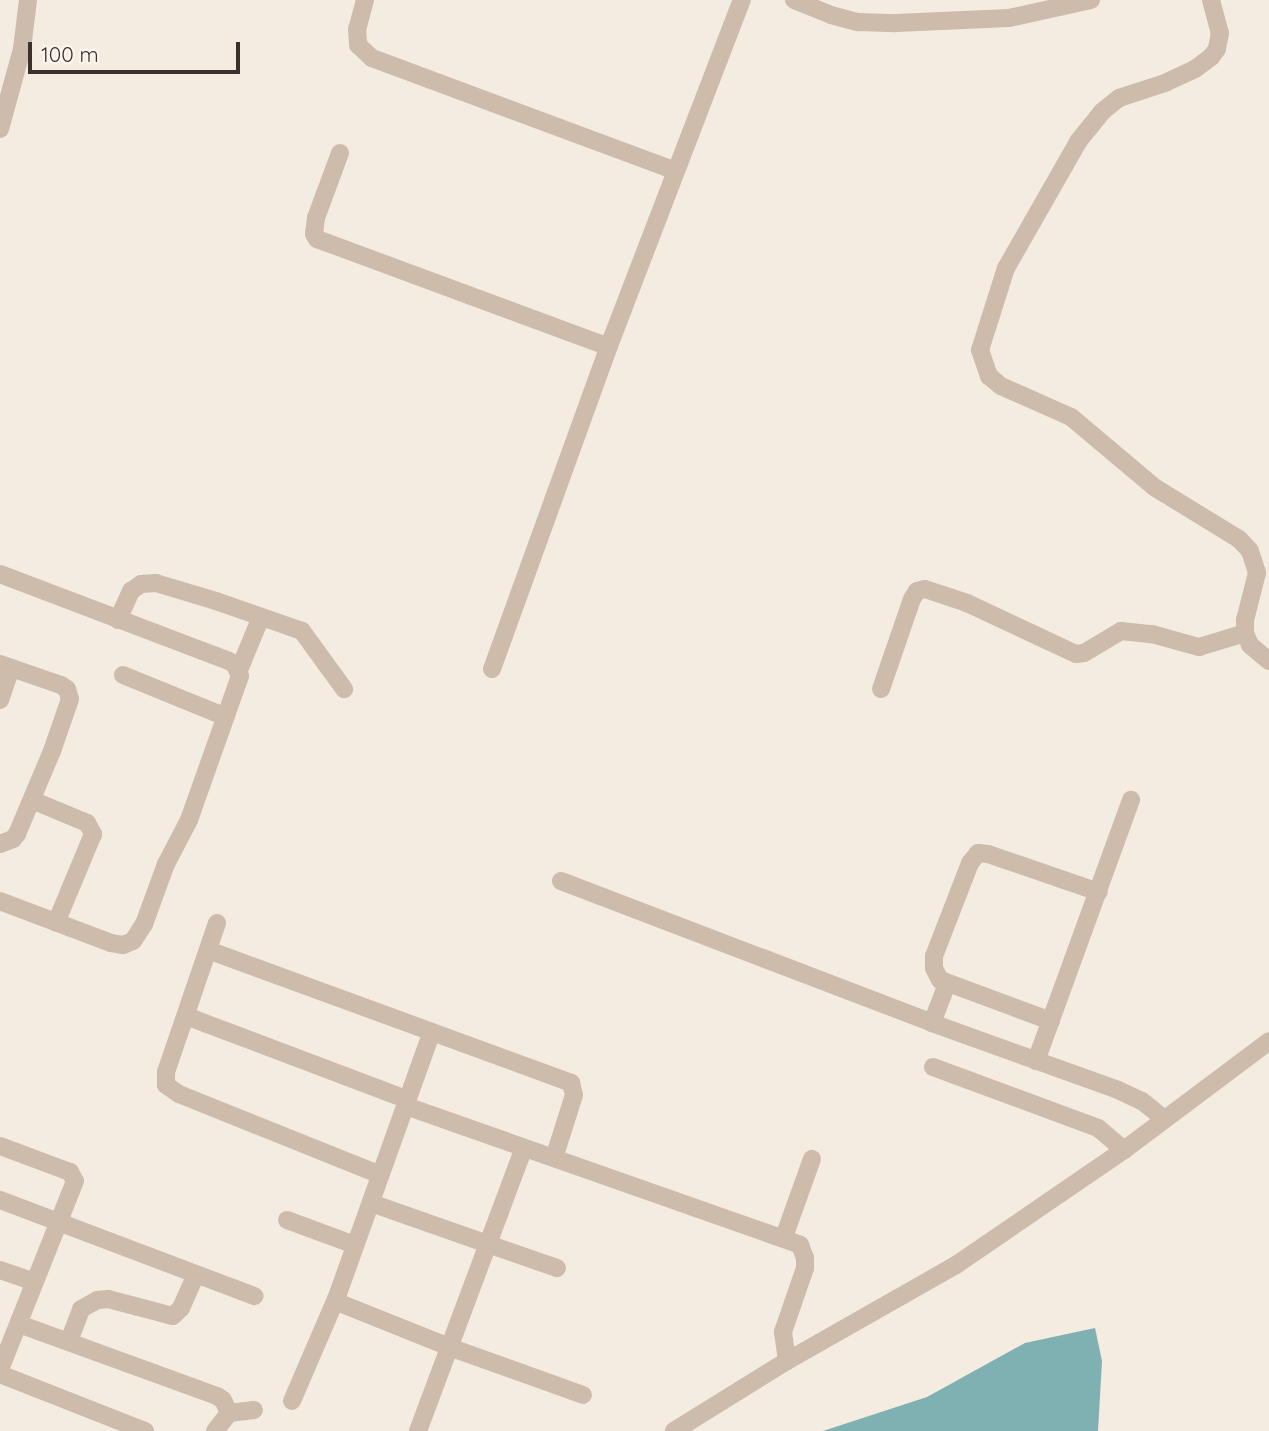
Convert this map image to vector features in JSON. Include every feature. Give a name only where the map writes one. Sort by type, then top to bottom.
[{"type":"street","points":[[0,129],[22,49],[28,0]]},
{"type":"street","points":[[365,0],[357,29],[358,45],[372,58],[676,171]]},
{"type":"street","points":[[492,669],[609,347],[742,0]]},
{"type":"street","points":[[794,0],[831,15],[858,22],[896,23],[1009,18],[1091,0]]},
{"type":"street","points":[[1211,0],[1220,33],[1217,49],[1211,57],[1195,69],[1165,83],[1119,98],[1102,112],[1078,142],[1006,268],[980,351],[981,362],[989,376],[1001,386],[1077,421],[1154,487],[1239,539],[1250,551],[1257,573],[1245,620],[1245,633],[1250,645],[1269,661]]},
{"type":"street","points":[[340,153],[316,218],[314,234],[317,239],[371,262],[609,347]]},
{"type":"street","points":[[0,574],[229,662],[239,670]]},
{"type":"street","points":[[118,620],[131,591],[147,583],[204,597],[293,627],[308,636],[344,689]]},
{"type":"street","points":[[881,689],[912,599],[917,591],[925,589],[967,603],[1076,653],[1084,653],[1121,631],[1152,634],[1199,647],[1245,633]]},
{"type":"street","points":[[0,901],[123,945],[139,935],[166,864],[189,820],[238,683],[239,670],[261,617]]},
{"type":"street","points":[[0,700],[6,666],[61,685],[70,694],[57,740],[32,800],[13,839],[0,844]]},
{"type":"street","points":[[123,675],[226,717]]},
{"type":"street","points":[[32,800],[87,823],[93,834],[57,923]]},
{"type":"street","points":[[1036,1061],[1130,800]]},
{"type":"street","points":[[1051,1021],[947,984],[936,974],[934,956],[970,863],[978,853],[1099,891]]},
{"type":"street","points":[[561,881],[932,1023],[1132,1096],[1152,1107],[1164,1119]]},
{"type":"street","points":[[217,923],[166,1072],[166,1086],[170,1090],[380,1175]]},
{"type":"street","points":[[208,950],[431,1034],[571,1083],[574,1095],[554,1158]]},
{"type":"street","points":[[932,1023],[947,984]]},
{"type":"street","points":[[186,1016],[524,1147],[784,1237],[800,1245],[805,1258],[802,1281],[783,1332],[787,1362]]},
{"type":"street","points":[[292,1401],[336,1299],[431,1034]]},
{"type":"street","points":[[674,1431],[787,1362],[956,1265],[1124,1150],[1269,1041]]},
{"type":"street","points":[[933,1067],[1105,1131],[1124,1150]]},
{"type":"street","points":[[0,1146],[73,1174],[74,1185],[0,1369]]},
{"type":"street","points":[[418,1431],[452,1348],[524,1147]]},
{"type":"street","points":[[784,1237],[812,1159]]},
{"type":"street","points":[[0,1200],[254,1296]]},
{"type":"street","points":[[371,1203],[557,1268]]},
{"type":"street","points":[[287,1220],[355,1245]]},
{"type":"street","points":[[0,1270],[34,1282]]},
{"type":"street","points":[[69,1341],[81,1309],[97,1300],[108,1299],[173,1316],[181,1308],[196,1275]]},
{"type":"street","points":[[336,1299],[342,1304],[452,1348],[583,1395]]},
{"type":"street","points":[[19,1324],[220,1397],[229,1413]]},
{"type":"street","points":[[0,1374],[145,1431]]},
{"type":"street","points":[[215,1431],[229,1413],[254,1410]]},
{"type":"water","points":[[1095,1328],[1102,1361],[1098,1431],[823,1431],[927,1397],[1025,1343]]}]
